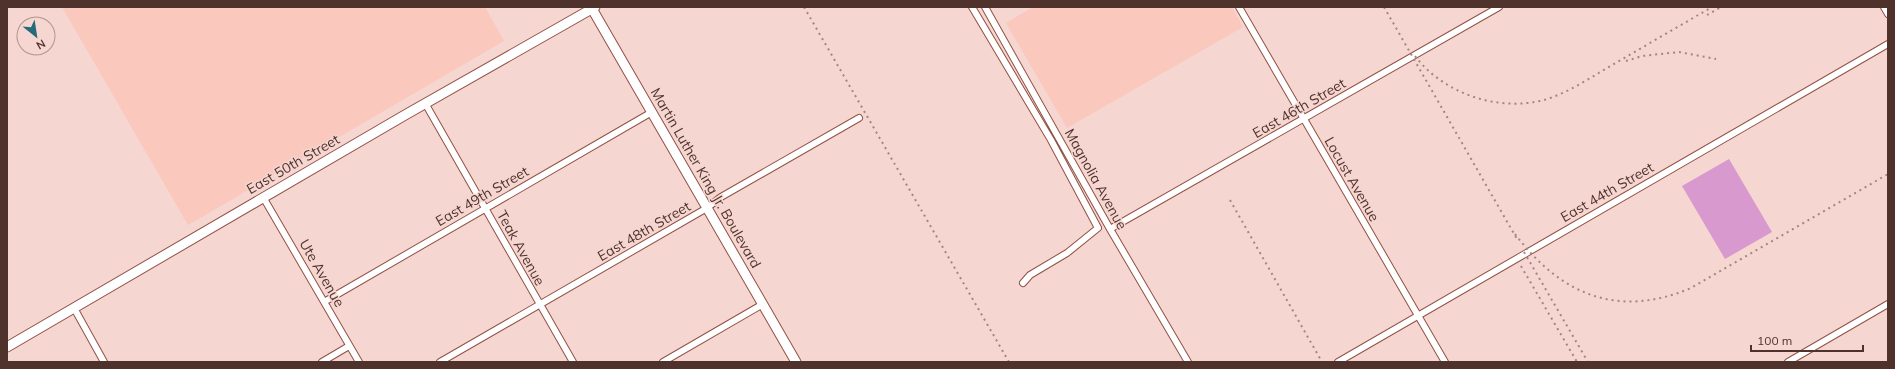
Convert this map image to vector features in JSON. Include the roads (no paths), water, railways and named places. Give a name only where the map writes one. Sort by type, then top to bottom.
[{"type":"main road","name":"East 50th Street","points":[[7,347],[425,103],[593,7]]},
{"type":"main road","name":"Martin Luther King Jr. Boulevard","points":[[593,7],[796,362]]},
{"type":"street","points":[[972,7],[1051,140],[1098,228],[1067,253],[1030,275],[1023,283]]},
{"type":"street","name":"Magnolia Avenue","points":[[985,7],[1110,230],[1188,362]]},
{"type":"street","name":"Locust Avenue","points":[[1239,7],[1445,362]]},
{"type":"street","name":"East 46th Street","points":[[1110,230],[1499,7]]},
{"type":"street","points":[[1884,7],[1888,14]]},
{"type":"street","name":"East 44th Street","points":[[1338,362],[1888,44]]},
{"type":"street","name":"Teak Avenue","points":[[425,103],[539,305],[573,362]]},
{"type":"street","name":"East 49th Street","points":[[324,302],[652,112]]},
{"type":"street","name":"East 48th Street","points":[[440,362],[707,208],[721,197],[859,118]]},
{"type":"street","name":"Ute Avenue","points":[[263,197],[359,362]]},
{"type":"street","points":[[663,362],[762,304]]},
{"type":"street","points":[[1788,362],[1888,304]]},
{"type":"street","points":[[74,308],[104,362]]},
{"type":"street","points":[[322,362],[350,346]]},
{"type":"railway","points":[[804,7],[1009,362]]},
{"type":"railway","points":[[1384,7],[1517,239]]},
{"type":"railway","points":[[1415,56],[1441,81],[1456,90],[1473,97],[1491,101],[1509,104],[1526,103],[1544,100],[1570,89],[1712,7]]},
{"type":"railway","points":[[1707,15],[1721,7]]},
{"type":"railway","points":[[1626,61],[1642,56],[1679,52],[1716,59]]},
{"type":"railway","points":[[1515,234],[1533,255],[1552,273],[1572,286],[1593,296],[1615,301],[1639,301],[1664,297],[1691,288],[1888,174]]},
{"type":"railway","points":[[1230,200],[1322,362]]},
{"type":"railway","points":[[1524,252],[1588,362]]},
{"type":"railway","points":[[1521,266],[1577,362]]}]
